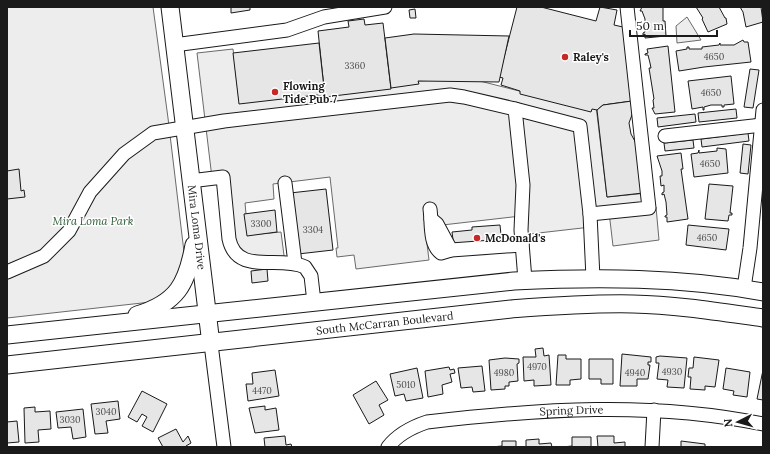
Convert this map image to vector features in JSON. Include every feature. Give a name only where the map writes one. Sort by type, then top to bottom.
[{"type":"main road","name":"Mira Loma Drive","points":[[170,7],[211,344]]},
{"type":"main road","points":[[107,324],[148,312],[162,306],[173,297],[180,289],[187,276],[197,233]]},
{"type":"main road","points":[[7,335],[525,280],[593,278],[668,281],[744,288],[763,292]]},
{"type":"main road","points":[[643,305],[656,298],[720,302],[763,309]]},
{"type":"main road","name":"South McCarran Boulevard","points":[[7,366],[511,309],[573,304],[643,305],[694,308],[763,318]]},
{"type":"street","points":[[174,45],[287,30],[324,17],[385,7]]},
{"type":"street","points":[[590,214],[649,208],[627,7]]},
{"type":"street","points":[[7,272],[44,256],[70,230],[90,192],[124,154],[153,133],[433,96],[464,97],[580,126],[590,214],[593,278]]},
{"type":"street","points":[[515,109],[523,185],[521,218],[525,280]]},
{"type":"street","points":[[744,288],[750,248],[763,110]]},
{"type":"street","points":[[665,136],[762,125]]},
{"type":"street","points":[[190,181],[224,177],[229,239],[231,248],[235,254],[251,262],[295,264],[305,267],[311,276],[314,302]]},
{"type":"street","points":[[285,183],[295,264]]},
{"type":"street","points":[[431,214],[435,249],[441,253],[452,250],[522,245]]},
{"type":"street","name":"Mira Loma Drive","points":[[211,344],[224,447]]},
{"type":"street","name":"Spring Drive","points":[[388,447],[402,433],[414,426],[427,422],[551,410],[654,410],[700,414],[763,424]]},
{"type":"street","points":[[652,447],[654,410]]},
{"type":"shaded area","name":"Mira Loma Park","points":[[7,7],[153,7],[184,252],[184,268],[172,290],[151,302],[7,318]]},
{"type":"shaded area","points":[[687,17],[701,40],[677,43],[676,26]]},
{"type":"shaded area","points":[[233,49],[239,100],[317,92],[325,94],[391,86],[391,84],[468,78],[590,109],[596,106],[607,197],[648,193],[649,207],[656,207],[659,240],[613,246],[609,212],[590,214],[591,227],[521,235],[521,216],[425,227],[429,260],[356,269],[354,255],[337,257],[336,248],[338,248],[330,177],[273,184],[274,199],[245,203],[248,235],[281,232],[285,263],[235,254],[224,190],[212,178],[197,53]]},
{"type":"building","points":[[231,7],[250,7],[250,10],[231,13]]},
{"type":"building","name":"Raley's","points":[[517,7],[541,7],[596,21],[600,7],[617,10],[614,25],[623,27],[632,101],[603,105],[597,110],[592,109],[591,112],[520,94],[520,91],[501,85],[503,78],[499,77]]},
{"type":"building","points":[[642,7],[663,7],[663,21],[665,21],[666,36],[645,38],[645,34],[643,35],[643,33],[645,32],[645,19],[642,11],[640,11]]},
{"type":"building","points":[[696,7],[719,7],[726,18],[727,24],[708,32],[702,19],[703,18]]},
{"type":"building","points":[[740,7],[761,7],[763,22],[746,27],[743,12]]},
{"type":"building","points":[[415,9],[416,18],[410,18],[409,10]]},
{"type":"building","points":[[364,19],[365,25],[383,23],[391,89],[325,97],[318,31],[349,27],[348,21]]},
{"type":"building","points":[[414,34],[509,36],[499,82],[418,81],[419,84],[391,88],[385,38]]},
{"type":"building","points":[[743,40],[744,42],[748,42],[751,62],[679,71],[676,51],[687,49],[687,47],[689,47],[689,49],[702,49],[702,47],[719,45],[720,43],[720,45],[734,45]]},
{"type":"building","points":[[319,43],[325,97],[317,95],[239,104],[233,53]]},
{"type":"building","points":[[668,46],[675,112],[655,114],[652,108],[654,108],[654,99],[649,68],[651,68],[648,55],[645,54],[648,53],[647,49]]},
{"type":"building","points":[[750,69],[759,70],[753,108],[744,107]]},
{"type":"building","points":[[731,76],[734,104],[724,105],[724,107],[722,107],[722,105],[711,105],[704,107],[704,110],[703,107],[692,109],[688,81]]},
{"type":"building","points":[[632,101],[633,112],[629,123],[631,134],[637,145],[643,193],[607,197],[597,110],[603,105]]},
{"type":"building","points":[[736,109],[737,118],[699,122],[698,113]]},
{"type":"building","points":[[695,114],[696,122],[658,127],[657,118]]},
{"type":"building","points":[[748,133],[749,141],[702,147],[701,139]]},
{"type":"building","points":[[693,140],[694,148],[665,151],[664,143]]},
{"type":"building","points":[[743,144],[751,145],[748,174],[740,173]]},
{"type":"building","points":[[717,148],[726,149],[728,173],[694,177],[691,154],[698,153],[699,150],[699,153],[717,151]]},
{"type":"building","points":[[681,153],[683,169],[681,169],[688,219],[667,222],[667,217],[665,217],[667,215],[666,202],[664,194],[662,195],[664,192],[664,185],[661,186],[660,176],[662,176],[662,171],[657,156]]},
{"type":"building","points":[[19,169],[21,191],[24,190],[25,197],[7,199],[7,171]]},
{"type":"building","points":[[709,184],[733,186],[730,213],[732,213],[732,215],[729,215],[728,221],[705,219]]},
{"type":"building","points":[[326,189],[333,250],[298,254],[290,193]]},
{"type":"building","points":[[275,210],[277,232],[247,236],[244,214]]},
{"type":"building","name":"McDonald's","points":[[500,225],[502,245],[454,247],[452,232],[472,230],[472,227]]},
{"type":"building","points":[[688,225],[729,229],[726,250],[686,245]]},
{"type":"building","points":[[267,269],[268,281],[252,283],[251,271]]},
{"type":"building","points":[[543,348],[544,356],[549,355],[551,385],[534,386],[534,380],[524,381],[523,357],[536,357],[535,349]]},
{"type":"building","points":[[622,354],[651,357],[651,362],[648,362],[648,365],[650,365],[648,379],[637,379],[637,386],[620,386]]},
{"type":"building","points":[[558,355],[566,355],[566,359],[581,359],[581,379],[570,380],[570,385],[556,385]]},
{"type":"building","points":[[656,357],[687,358],[684,388],[667,387],[668,380],[657,379],[659,363],[656,363]]},
{"type":"building","points":[[694,357],[719,360],[715,387],[705,386],[705,390],[690,389],[691,377],[688,377],[689,368],[693,368]]},
{"type":"building","points":[[505,358],[519,359],[519,363],[517,364],[518,381],[509,382],[509,386],[505,386],[505,389],[491,390],[489,360]]},
{"type":"building","points":[[589,359],[613,359],[613,384],[601,384],[601,379],[589,379]]},
{"type":"building","points":[[482,366],[485,391],[473,392],[472,387],[461,388],[458,368]]},
{"type":"building","points":[[449,367],[450,370],[454,369],[455,373],[450,374],[452,382],[442,385],[443,394],[428,397],[425,371]]},
{"type":"building","points":[[417,368],[423,398],[406,401],[404,394],[395,396],[390,374]]},
{"type":"building","points":[[726,368],[750,372],[747,397],[733,395],[734,391],[723,389]]},
{"type":"building","points":[[275,370],[279,396],[248,401],[246,384],[253,384],[252,373]]},
{"type":"building","points":[[763,370],[763,400],[757,399]]},
{"type":"building","points":[[376,381],[388,400],[379,405],[384,415],[369,424],[353,395]]},
{"type":"building","points":[[142,391],[167,404],[153,432],[142,426],[147,417],[142,414],[137,422],[128,417]]},
{"type":"building","points":[[118,401],[120,419],[106,421],[108,433],[95,434],[91,404]]},
{"type":"building","points":[[265,406],[265,410],[276,408],[279,430],[255,433],[249,408]]},
{"type":"building","points":[[35,407],[35,412],[50,411],[51,429],[38,430],[39,442],[25,443],[24,408]]},
{"type":"building","points":[[83,409],[86,437],[73,439],[71,427],[58,428],[56,412]]},
{"type":"building","points":[[17,421],[19,442],[7,443],[7,422]]},
{"type":"building","points":[[176,429],[183,442],[188,436],[191,443],[186,447],[163,447],[158,438]]},
{"type":"building","points":[[285,436],[286,445],[291,444],[292,447],[265,447],[264,438]]},
{"type":"building","points":[[597,436],[614,436],[614,443],[625,442],[625,447],[598,447]]},
{"type":"building","points":[[572,437],[591,437],[591,447],[562,447],[572,446]]},
{"type":"building","points":[[539,439],[539,444],[551,443],[552,447],[526,447],[526,440]]},
{"type":"building","points":[[502,441],[516,441],[516,447],[491,447],[502,446]]},
{"type":"building","points":[[681,441],[705,444],[705,447],[681,447]]},
{"type":"place","name":"Raley's","points":[[565,57]]},
{"type":"place","name":"Flowing Tide Pub 7","points":[[275,92]]},
{"type":"place","name":"McDonald's","points":[[477,238]]}]
